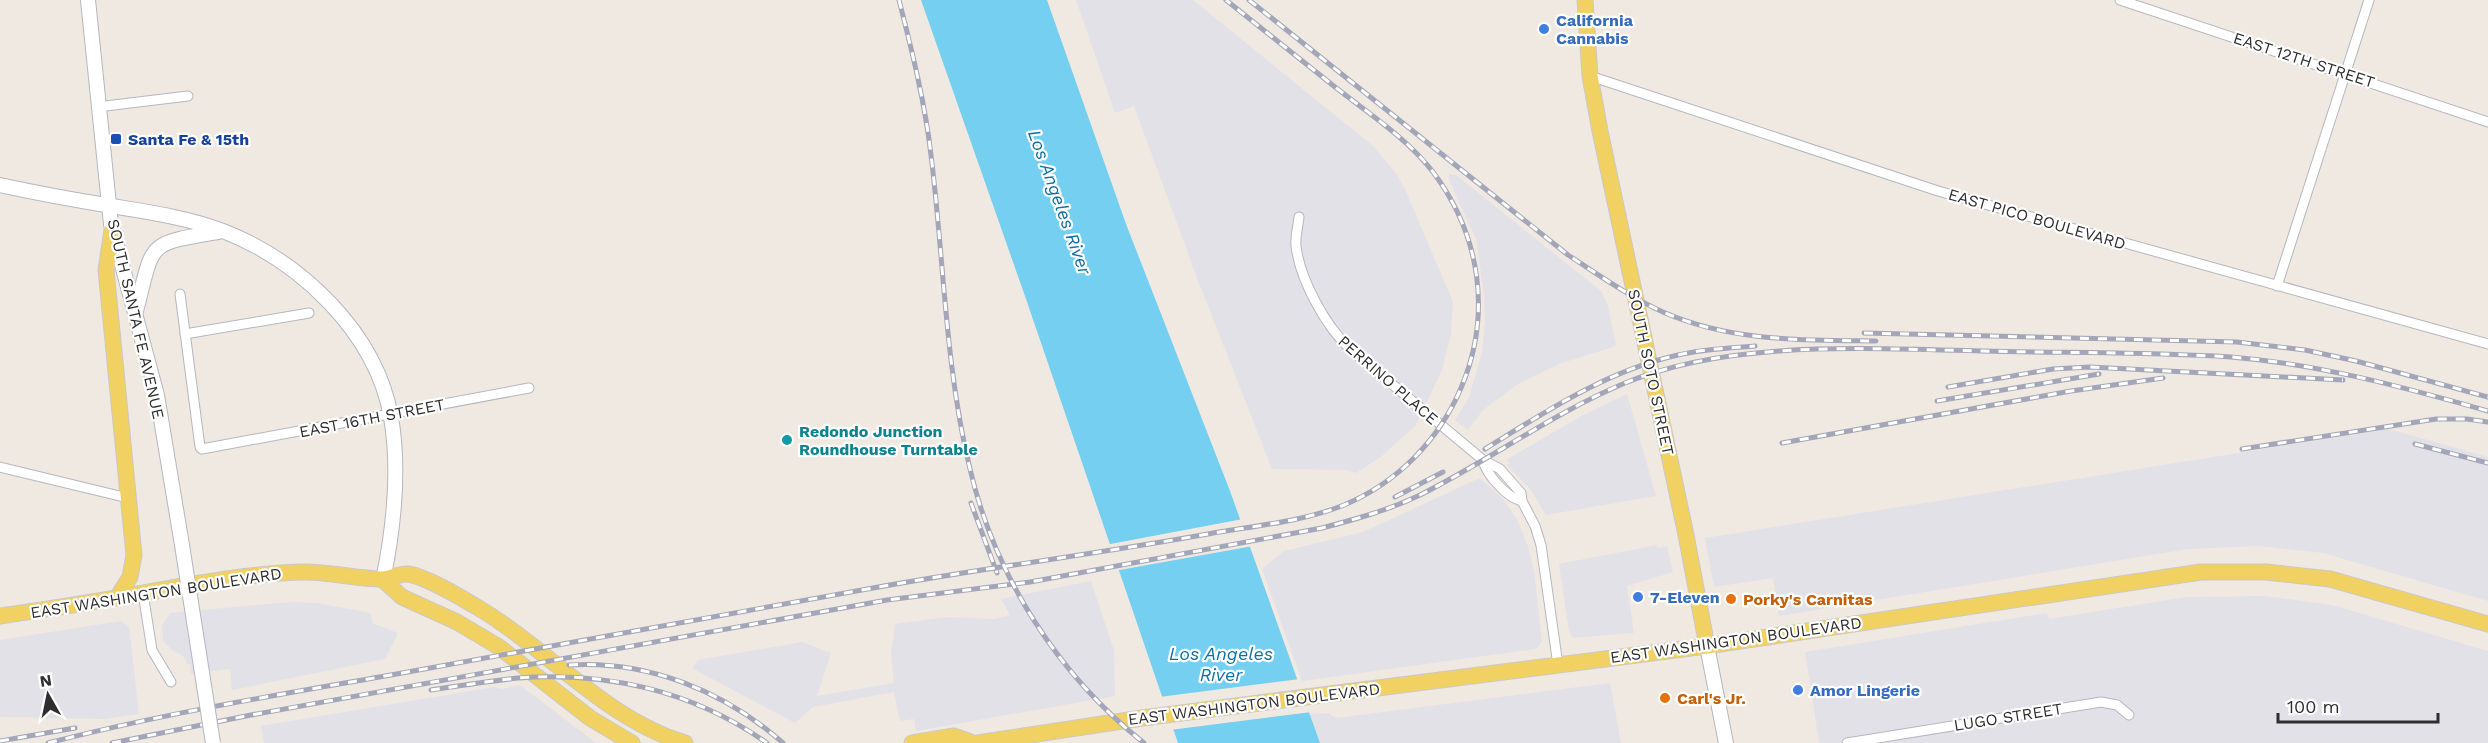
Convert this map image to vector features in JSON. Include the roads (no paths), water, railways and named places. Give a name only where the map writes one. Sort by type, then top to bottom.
[{"type":"main road","name":"SOUTH SANTA FE AVENUE","points":[[88,0],[97,107],[112,230],[157,395],[213,743]]},
{"type":"main road","name":"SOUTH SOTO STREET","points":[[1585,0],[1590,76],[1600,130],[1686,535],[1726,743]]},
{"type":"main road","points":[[0,185],[171,218],[223,231],[264,251],[285,265],[332,305],[368,356],[390,414],[395,470],[390,545],[383,580],[402,597],[457,622],[499,647],[606,728],[632,743]]},
{"type":"main road","points":[[112,230],[106,270],[134,555],[133,569],[127,584],[117,598]]},
{"type":"main road","points":[[135,313],[147,266],[156,249],[172,240],[223,231]]},
{"type":"main road","name":"EAST WASHINGTON BOULEVARD","points":[[978,743],[1142,718],[1707,646],[2157,578],[2223,571],[2277,572],[2330,579],[2488,624]]},
{"type":"main road","name":"EAST WASHINGTON BOULEVARD","points":[[0,616],[257,575],[303,572],[344,574],[383,580],[407,573],[442,588],[509,628],[583,686],[619,710],[680,742]]},
{"type":"main road","points":[[606,728],[616,743]]},
{"type":"main road","points":[[912,743],[954,736],[973,743]]},
{"type":"street","name":"EAST 12TH STREET","points":[[2120,0],[2488,122]]},
{"type":"street","points":[[2277,286],[2369,0]]},
{"type":"street","name":"EAST PICO BOULEVARD","points":[[1590,76],[1938,191],[2488,344]]},
{"type":"street","points":[[97,107],[188,96]]},
{"type":"street","name":"PERRINO PLACE","points":[[1299,218],[1296,247],[1316,301],[1332,331],[1356,354],[1483,460],[1486,472],[1514,500],[1522,501],[1535,526],[1541,545],[1558,665]]},
{"type":"street","points":[[180,294],[185,334],[309,313]]},
{"type":"street","name":"EAST 16TH STREET","points":[[185,334],[202,449],[529,388]]},
{"type":"street","points":[[0,467],[128,498]]},
{"type":"street","points":[[143,593],[152,650],[171,682]]},
{"type":"street","name":"LUGO STREET","points":[[1847,743],[2101,702],[2117,705],[2129,715]]},
{"type":"water","name":"Los Angeles River","points":[[921,0],[1047,0],[1126,224],[1230,491],[1320,743],[1178,743]]},
{"type":"railway","points":[[899,0],[925,116],[955,392],[970,469],[981,509],[1013,585],[1034,621],[1084,687],[1144,743]]},
{"type":"railway","points":[[48,743],[219,706],[873,588],[1294,520],[1344,505],[1382,485],[1414,458],[1428,442],[1441,425],[1461,388],[1471,360],[1476,332],[1477,277],[1471,249],[1462,222],[1449,197],[1423,160],[1387,127],[1226,0]]},
{"type":"railway","points":[[1249,0],[1568,255],[1639,300],[1689,322],[1741,334],[1795,339],[1876,341]]},
{"type":"railway","points":[[1864,333],[2237,342],[2305,350],[2356,361],[2488,397]]},
{"type":"railway","points":[[1485,449],[1578,394],[1626,371],[1687,353],[1755,346]]},
{"type":"railway","points":[[112,743],[251,715],[887,600],[1030,582],[1322,528],[1384,510],[1420,495],[1572,408],[1625,383],[1666,369],[1710,359],[1756,353],[1848,349],[2138,353],[2231,357],[2329,371],[2393,385],[2488,411]]},
{"type":"railway","points":[[1948,387],[2053,369],[2090,367],[2343,380]]},
{"type":"railway","points":[[1937,401],[2099,374]]},
{"type":"railway","points":[[1782,443],[2071,391],[2163,378]]},
{"type":"railway","points":[[2242,449],[2436,419],[2488,422]]},
{"type":"railway","points":[[2415,444],[2488,463]]},
{"type":"railway","points":[[1395,497],[1443,472]]},
{"type":"railway","points":[[971,503],[997,573]]},
{"type":"railway","points":[[569,665],[627,668],[684,683],[736,708],[783,743]]},
{"type":"railway","points":[[431,690],[518,678],[584,678],[616,682],[648,688],[709,710],[767,743]]},
{"type":"railway","points":[[0,741],[75,728]]},
{"type":"place","name":"California Cannabis","points":[[1544,29]]},
{"type":"place","name":"Santa Fe & 15th","points":[[116,139]]},
{"type":"place","name":"Redondo Junction Roundhouse Turntable","points":[[787,440]]},
{"type":"place","name":"7-Eleven","points":[[1638,597]]},
{"type":"place","name":"Porky's Carnitas","points":[[1731,599]]},
{"type":"place","name":"Amor Lingerie","points":[[1798,690]]},
{"type":"place","name":"Carl's Jr.","points":[[1665,698]]}]
